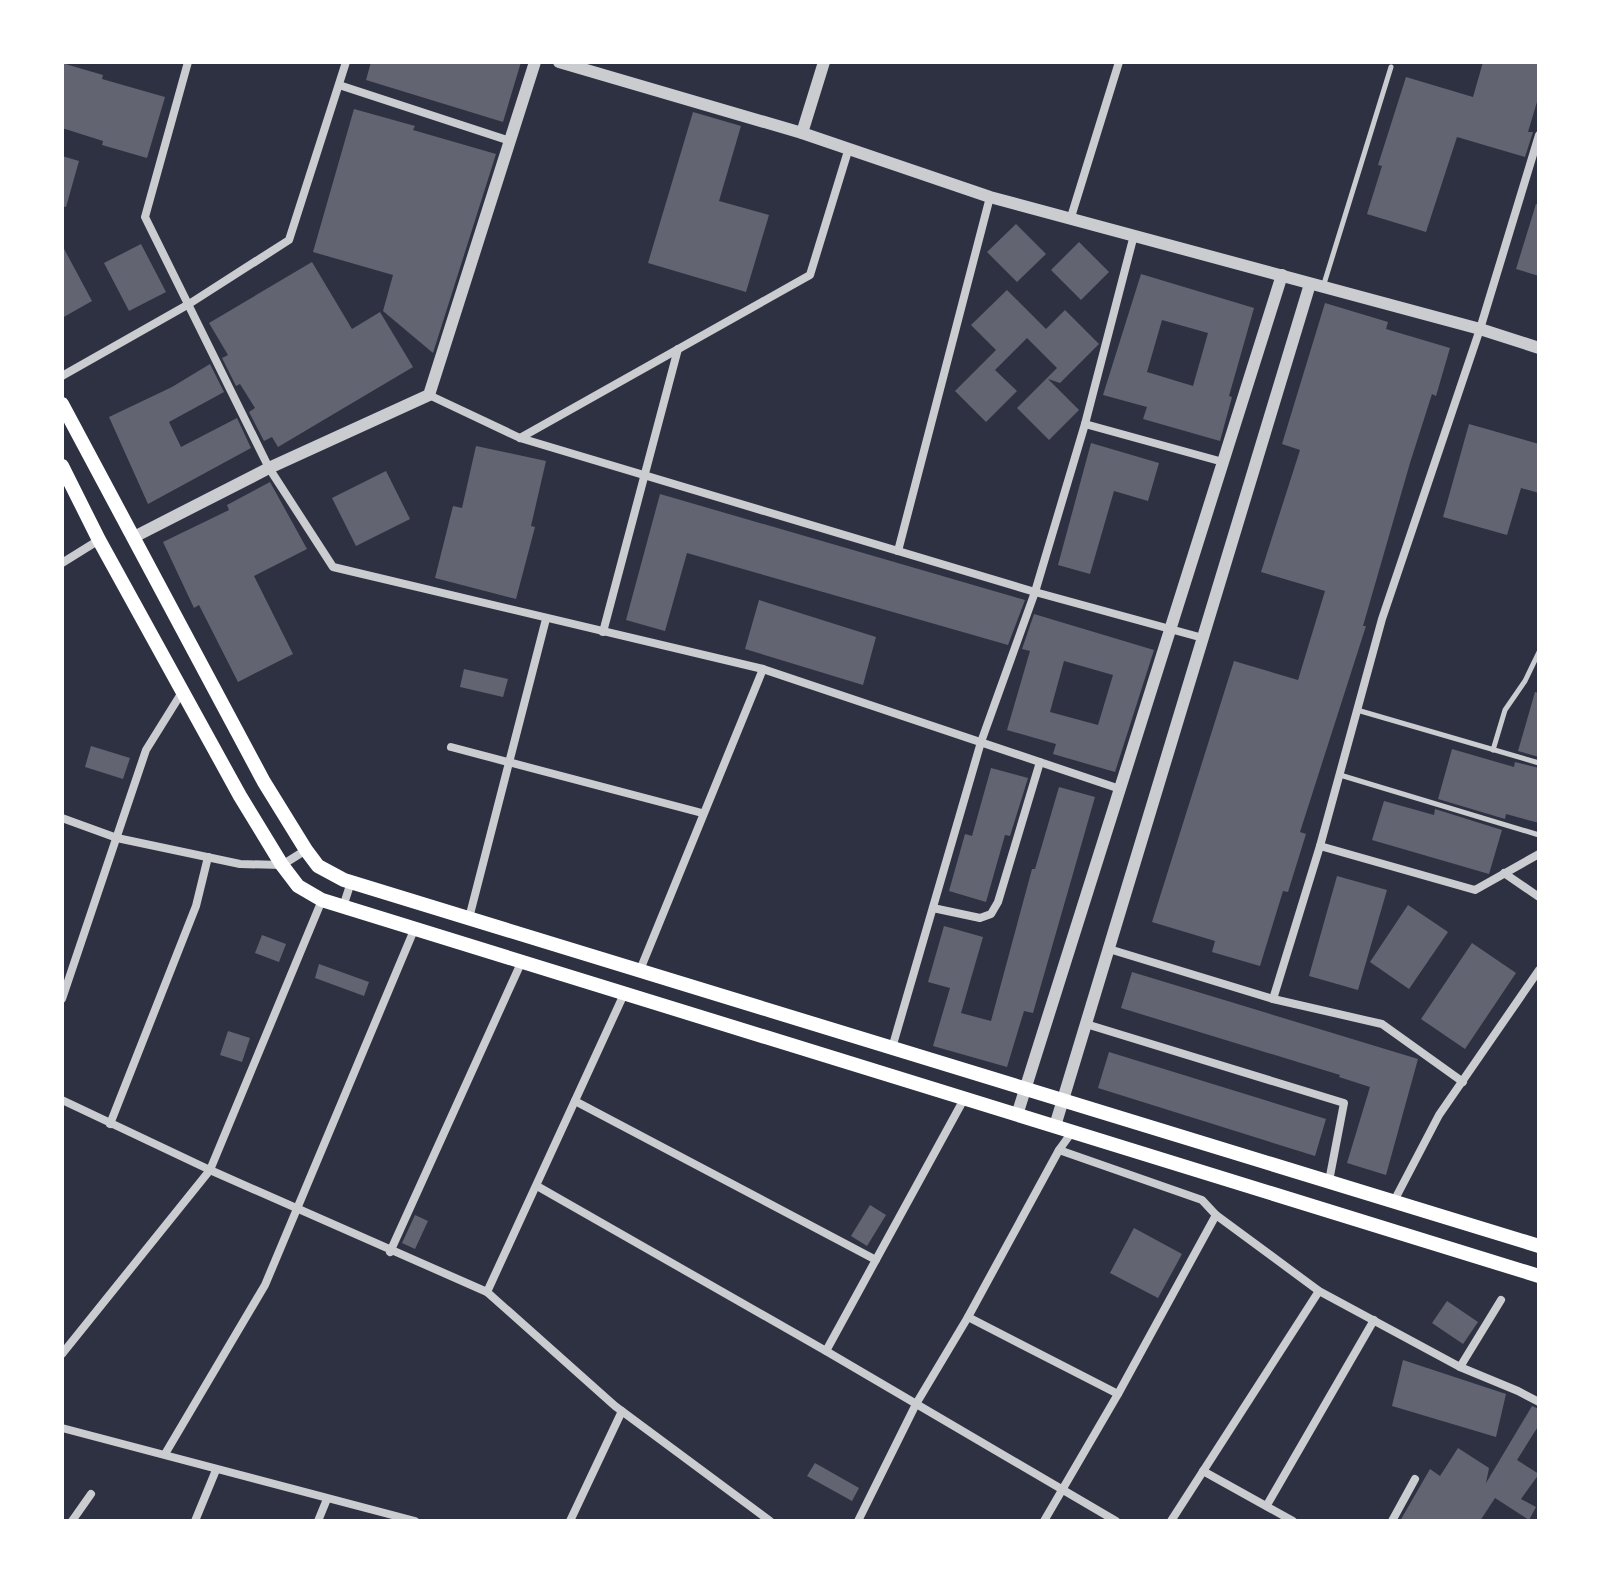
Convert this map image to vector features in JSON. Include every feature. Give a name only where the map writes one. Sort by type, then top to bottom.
[{"type":"main road","points":[[62,404],[262,778],[318,866],[351,882],[1539,1246]]},
{"type":"main road","points":[[62,466],[99,540],[184,689],[240,796],[298,886],[322,900],[1539,1276]]},
{"type":"street","points":[[188,62],[145,217],[269,468],[333,567],[763,669],[1120,789]]},
{"type":"street","points":[[62,376],[189,304],[289,240],[346,62]]},
{"type":"street","points":[[134,537],[269,468],[429,395],[535,62]]},
{"type":"street","points":[[559,62],[802,133],[990,197],[1480,329],[1539,348]]},
{"type":"street","points":[[802,133],[824,62]]},
{"type":"street","points":[[1071,217],[1119,62]]},
{"type":"street","points":[[339,85],[510,141]]},
{"type":"street","points":[[1273,999],[1320,846],[1382,619],[1480,329],[1539,135]]},
{"type":"street","points":[[520,438],[810,275],[848,151]]},
{"type":"street","points":[[898,551],[990,197]]},
{"type":"street","points":[[892,1048],[981,742],[1035,592],[1085,424],[1134,235]]},
{"type":"street","points":[[1017,1115],[1282,275]]},
{"type":"street","points":[[1055,1126],[1203,638],[1317,286]]},
{"type":"street","points":[[603,632],[678,349]]},
{"type":"street","points":[[429,395],[520,438],[1035,592],[1203,638]]},
{"type":"street","points":[[1085,424],[1223,462]]},
{"type":"street","points":[[62,563],[99,540]]},
{"type":"street","points":[[469,918],[546,619]]},
{"type":"street","points":[[640,970],[763,669]]},
{"type":"street","points":[[62,999],[146,750],[184,689]]},
{"type":"street","points":[[451,747],[702,813]]},
{"type":"street","points":[[933,908],[980,918],[991,914],[998,902],[1040,762]]},
{"type":"street","points":[[62,818],[117,838],[240,864],[282,865],[306,850]]},
{"type":"street","points":[[1320,846],[1475,890],[1539,854]]},
{"type":"street","points":[[110,1124],[196,906],[208,857]]},
{"type":"street","points":[[1504,873],[1539,897]]},
{"type":"street","points":[[343,908],[351,882]]},
{"type":"street","points":[[62,1354],[210,1170],[322,900]]},
{"type":"street","points":[[165,1454],[265,1285],[414,930]]},
{"type":"street","points":[[1109,949],[1273,999],[1382,1024],[1463,1082]]},
{"type":"street","points":[[390,1252],[521,963]]},
{"type":"street","points":[[1394,1201],[1439,1115],[1539,970]]},
{"type":"street","points":[[487,1292],[624,994]]},
{"type":"street","points":[[1086,1024],[1344,1103],[1329,1181]]},
{"type":"street","points":[[826,1351],[964,1099]]},
{"type":"street","points":[[62,1100],[390,1252],[487,1292],[622,1411],[770,1521]]},
{"type":"street","points":[[575,1101],[876,1260]]},
{"type":"street","points":[[858,1521],[916,1404],[1072,1132]]},
{"type":"street","points":[[1059,1150],[1202,1200],[1216,1215],[1319,1291],[1460,1367],[1539,1402]]},
{"type":"street","points":[[537,1186],[1116,1521]]},
{"type":"street","points":[[1044,1521],[1216,1215]]},
{"type":"street","points":[[1171,1521],[1319,1291]]},
{"type":"street","points":[[1460,1367],[1501,1300]]},
{"type":"street","points":[[968,1317],[1118,1394]]},
{"type":"street","points":[[1267,1505],[1374,1320]]},
{"type":"street","points":[[570,1521],[622,1411]]},
{"type":"street","points":[[62,1428],[415,1521]]},
{"type":"street","points":[[195,1521],[216,1470]]},
{"type":"street","points":[[1203,1471],[1293,1521]]},
{"type":"street","points":[[1392,1521],[1415,1479]]},
{"type":"street","points":[[72,1521],[91,1494]]},
{"type":"street","points":[[318,1521],[327,1499]]},
{"type":"lane","points":[[1317,286],[1391,67]]},
{"type":"lane","points":[[1493,750],[1505,710],[1525,681],[1539,652]]},
{"type":"lane","points":[[1357,710],[1539,763]]},
{"type":"lane","points":[[1340,775],[1539,835]]},
{"type":"building","points":[[371,62],[521,62],[503,122],[366,80]]},
{"type":"building","points":[[1483,62],[1539,62],[1539,95],[1528,132],[1533,132],[1525,157],[1457,137],[1426,232],[1367,214],[1382,166],[1378,165],[1406,77],[1473,97]]},
{"type":"building","points":[[62,63],[103,75],[102,79],[165,97],[147,158],[102,145],[103,141],[62,128]]},
{"type":"building","points":[[354,109],[496,154],[433,353],[383,311],[393,275],[313,252]]},
{"type":"building","points":[[693,112],[741,126],[719,201],[769,215],[746,292],[648,263]]},
{"type":"building","points":[[62,156],[79,161],[66,207],[62,206]]},
{"type":"building","points":[[1536,204],[1539,205],[1539,276],[1516,269]]},
{"type":"building","points":[[1016,224],[1046,254],[1017,282],[987,252]]},
{"type":"building","points":[[1079,242],[1109,272],[1081,300],[1051,270]]},
{"type":"building","points":[[141,244],[166,292],[129,311],[104,263]]},
{"type":"building","points":[[62,245],[92,301],[62,318]]},
{"type":"building","points":[[312,262],[352,329],[380,312],[413,367],[278,447],[272,437],[264,441],[249,412],[255,408],[240,384],[236,386],[222,358],[228,355],[209,323]]},
{"type":"building","points":[[1141,274],[1254,308],[1229,396],[1232,397],[1220,441],[1143,419],[1147,407],[1103,395]],"holes":[[[1162,320],[1208,333],[1193,386],[1147,372]]]},
{"type":"building","points":[[1007,290],[1046,329],[1065,310],[1099,344],[1060,383],[1048,379],[1079,410],[1049,440],[1017,408],[1057,368],[1027,338],[995,370],[1017,391],[986,422],[955,391],[996,350],[971,325]]},
{"type":"building","points":[[1325,303],[1388,322],[1386,329],[1450,348],[1436,396],[1432,394],[1410,463],[1363,626],[1366,626],[1300,832],[1306,834],[1288,892],[1283,891],[1260,966],[1212,952],[1215,941],[1152,922],[1234,661],[1298,680],[1325,591],[1261,572],[1300,450],[1282,444]]},
{"type":"building","points":[[210,364],[224,392],[169,422],[181,447],[237,418],[251,448],[148,504],[109,417],[172,387]]},
{"type":"building","points":[[1469,424],[1539,444],[1539,493],[1521,488],[1507,535],[1443,517]]},
{"type":"building","points":[[1091,443],[1159,463],[1148,501],[1114,491],[1090,574],[1058,565]]},
{"type":"building","points":[[476,446],[546,461],[531,526],[535,527],[516,599],[435,578],[453,506],[462,508]]},
{"type":"building","points":[[386,471],[410,519],[356,546],[332,498]]},
{"type":"building","points":[[270,482],[307,549],[254,576],[293,654],[238,682],[199,605],[194,608],[163,542],[229,510],[227,505]]},
{"type":"building","points":[[660,494],[1025,600],[1008,645],[687,553],[665,631],[626,620]]},
{"type":"building","points":[[759,600],[876,637],[863,685],[745,649]]},
{"type":"building","points":[[1034,614],[1154,650],[1115,772],[1053,754],[1056,744],[1007,730],[1030,651],[1022,649]],"holes":[[[1064,661],[1113,675],[1098,725],[1050,712]]]},
{"type":"building","points":[[464,669],[508,679],[503,697],[460,687]]},
{"type":"building","points":[[1535,692],[1539,693],[1539,757],[1518,751]]},
{"type":"building","points":[[91,746],[130,758],[123,779],[85,767]]},
{"type":"building","points":[[1452,749],[1514,767],[1515,762],[1539,768],[1539,823],[1506,814],[1505,819],[1438,799]]},
{"type":"building","points":[[991,768],[1028,778],[1010,836],[1005,835],[986,902],[949,891],[965,834],[972,836]]},
{"type":"building","points":[[1059,787],[1095,797],[1033,1013],[1024,1011],[1007,1067],[933,1046],[950,988],[928,982],[944,926],[983,937],[961,1013],[991,1021],[1032,869],[1035,869]]},
{"type":"building","points":[[1384,801],[1434,815],[1435,809],[1502,830],[1489,874],[1372,840]]},
{"type":"building","points":[[1337,876],[1387,890],[1358,990],[1309,976]]},
{"type":"building","points":[[1408,905],[1448,932],[1409,989],[1370,962]]},
{"type":"building","points":[[262,935],[286,944],[279,962],[255,953]]},
{"type":"building","points":[[1472,943],[1516,973],[1465,1049],[1421,1019]]},
{"type":"building","points":[[319,964],[369,982],[364,996],[315,978]]},
{"type":"building","points":[[1132,972],[1418,1059],[1386,1175],[1347,1163],[1370,1087],[1121,1008]]},
{"type":"building","points":[[228,1031],[250,1038],[242,1062],[220,1055]]},
{"type":"building","points":[[1109,1052],[1326,1119],[1315,1156],[1098,1088]]},
{"type":"building","points":[[870,1205],[886,1215],[867,1246],[851,1236]]},
{"type":"building","points":[[415,1215],[428,1221],[415,1249],[402,1243]]},
{"type":"building","points":[[1134,1228],[1182,1254],[1158,1298],[1110,1273]]},
{"type":"building","points":[[1447,1301],[1478,1322],[1463,1344],[1432,1323]]},
{"type":"building","points":[[1403,1360],[1506,1394],[1496,1437],[1392,1406]]},
{"type":"building","points":[[1532,1406],[1539,1409],[1539,1425],[1517,1460],[1539,1474],[1521,1499],[1536,1507],[1529,1520],[1495,1498],[1480,1521],[1400,1521],[1430,1469],[1440,1476],[1458,1448],[1489,1468],[1486,1483]]},
{"type":"building","points":[[815,1463],[859,1488],[852,1501],[807,1476]]}]
